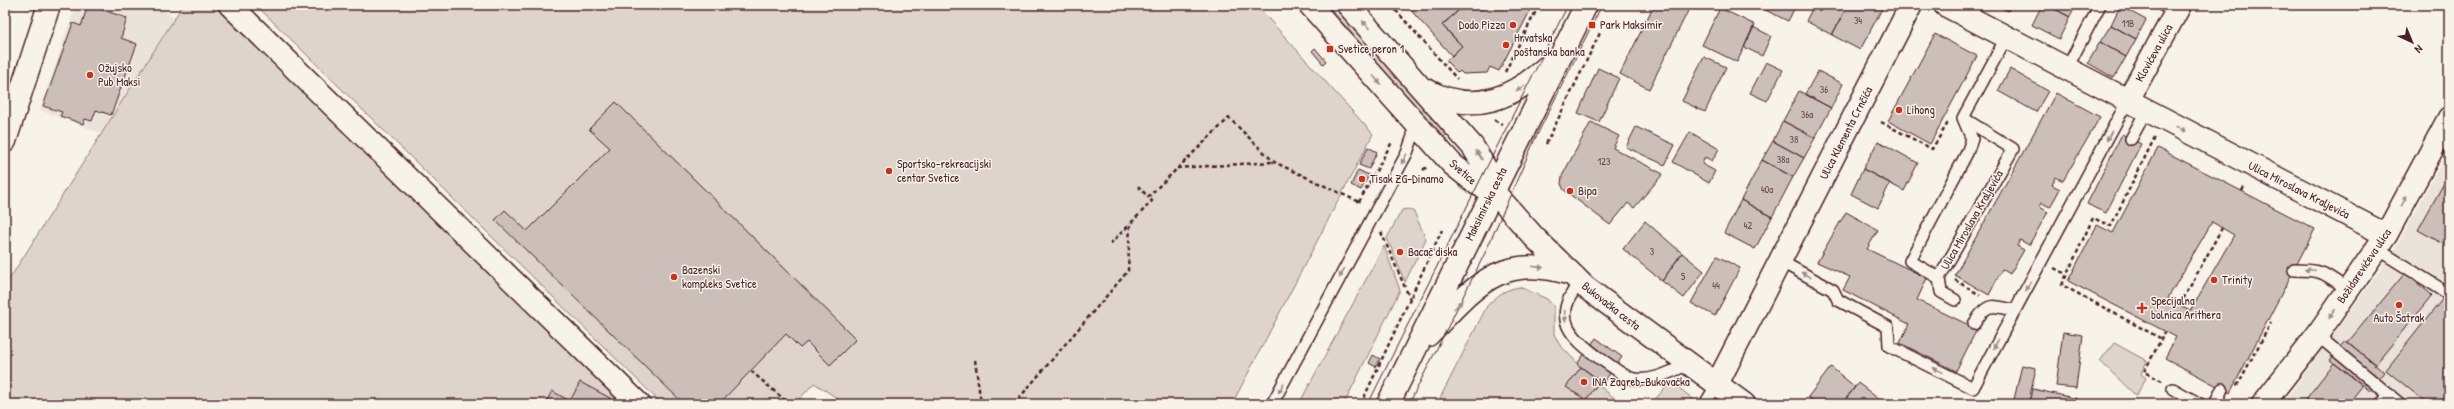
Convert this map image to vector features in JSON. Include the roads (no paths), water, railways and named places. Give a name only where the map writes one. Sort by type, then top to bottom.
[{"type":"street","points":[[5,141],[49,5]]},
{"type":"street","points":[[230,5],[639,404]]},
{"type":"street","name":"Svetice","points":[[1310,5],[1414,122],[1462,173],[1476,184],[1493,191]]},
{"type":"street","name":"Svetice","points":[[1348,5],[1480,156],[1489,174],[1493,191]]},
{"type":"street","name":"Maksimirska cesta","points":[[1388,404],[1586,5]]},
{"type":"street","name":"Ulica Klementa Crnčića","points":[[1717,384],[1911,5]]},
{"type":"street","name":"Ulica Miroslava Kraljevića","points":[[1945,5],[2137,106],[2381,242]]},
{"type":"street","name":"Klovićeva ulica","points":[[2137,106],[2173,8]]},
{"type":"street","points":[[1420,88],[1450,100],[1484,102],[1508,95],[1527,85],[1561,54]]},
{"type":"street","name":"Božidarevićeva ulica","points":[[2263,404],[2317,336],[2381,242],[2449,118]]},
{"type":"street","name":"Bukovačka cesta","points":[[1493,191],[1575,278],[1744,404]]},
{"type":"street","points":[[1413,354],[1465,298],[1493,274],[1519,266],[1534,266],[1575,278]]},
{"type":"lane","points":[[2067,68],[2100,5]]},
{"type":"lane","points":[[1963,118],[2006,38]]},
{"type":"lane","points":[[1780,261],[1833,290],[1838,300],[1888,327],[1889,346],[1973,388],[2015,310],[2137,106]]},
{"type":"lane","points":[[2131,139],[2137,106]]},
{"type":"lane","name":"Ulica Miroslava Kraljevića","points":[[1963,118],[2013,148],[1941,275],[1910,261],[1967,153],[1972,139],[1963,118]]},
{"type":"lane","points":[[1272,404],[1407,153],[1413,136],[1414,122]]},
{"type":"lane","points":[[2381,242],[2449,294]]},
{"type":"lane","points":[[2294,270],[2315,270],[2328,274],[2349,290]]},
{"type":"lane","points":[[1941,275],[1941,292],[1955,300]]},
{"type":"lane","points":[[1575,278],[1566,304],[1565,321],[1573,336],[1598,357],[1633,379],[1650,379],[1689,364]]},
{"type":"lane","points":[[1974,324],[1982,310],[1992,306],[2015,310]]},
{"type":"lane","points":[[2317,336],[2400,404]]},
{"type":"lane","points":[[1705,404],[1717,384]]},
{"type":"lane","points":[[2174,389],[2200,404]]},
{"type":"lane","points":[[2215,404],[2222,389]]},
{"type":"lane","points":[[2381,404],[2390,395]]},
{"type":"tram line","points":[[1368,404],[1568,5]]},
{"type":"tram line","points":[[1409,404],[1485,253],[1535,139],[1602,5]]},
{"type":"place","name":"Dodo Pizza","points":[[1513,25]]},
{"type":"place","name":"Park Maksimir","points":[[1592,25]]},
{"type":"place","name":"Hrvatska poštanska banka","points":[[1506,45]]},
{"type":"place","name":"Svetice peron 1","points":[[1330,49]]},
{"type":"place","name":"Ožujsko Pub Maksi","points":[[90,75]]},
{"type":"place","name":"Lihong","points":[[1899,110]]},
{"type":"place","name":"Sportsko-rekreacijski centar Svetice","points":[[889,171]]},
{"type":"place","name":"Tisak ZG-Dinamo","points":[[1362,179]]},
{"type":"place","name":"Bipa","points":[[1570,191]]},
{"type":"place","name":"Bacač diska","points":[[1400,252]]},
{"type":"place","name":"Bazenski kompleks Svetice","points":[[674,277]]},
{"type":"place","name":"Trinity","points":[[2214,280]]},
{"type":"place","name":"Auto Šatrak","points":[[2399,305]]},
{"type":"place","name":"Specijalna bolnica Arithera","points":[[2142,308]]},
{"type":"place","name":"INA Zagreb-Bukovačka","points":[[1584,382]]}]
